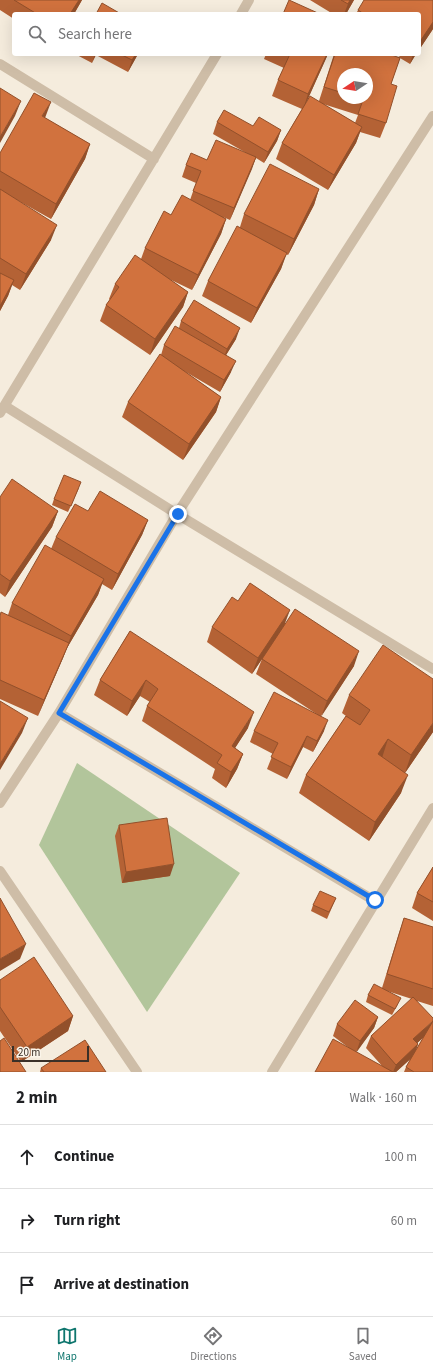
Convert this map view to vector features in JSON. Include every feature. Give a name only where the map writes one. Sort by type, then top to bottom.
[{"type":"street","points":[[242,12],[249,0]]},
{"type":"street","points":[[215,56],[2,409],[433,669]]},
{"type":"street","points":[[0,64],[154,159]]},
{"type":"street","points":[[0,803],[59,713],[178,514],[433,116]]},
{"type":"street","points":[[59,713],[375,900]]},
{"type":"street","points":[[272,1072],[375,900],[433,808]]},
{"type":"street","points":[[0,871],[137,1072]]},
{"type":"green space","points":[[77,763],[240,873],[147,1012],[39,845]]},
{"type":"building","points":[[14,0],[79,0],[71,12],[34,12]]},
{"type":"building","points":[[289,0],[316,12],[284,12]]},
{"type":"building","points":[[341,0],[350,0],[348,4]]},
{"type":"building","points":[[364,0],[433,0],[433,22],[421,40],[421,12],[361,12],[358,10]]},
{"type":"building","points":[[102,3],[118,12],[97,12]]},
{"type":"building","points":[[124,56],[135,56],[132,60]]},
{"type":"building","points":[[289,56],[326,56],[308,94],[278,80]]},
{"type":"building","points":[[334,56],[394,56],[400,58],[391,84],[397,86],[386,123],[358,114],[362,104],[373,104],[373,68],[337,68],[337,91],[324,87]]},
{"type":"building","points":[[0,88],[21,101],[0,137]]},
{"type":"building","points":[[34,93],[51,102],[42,116],[90,144],[56,204],[0,171],[0,153]]},
{"type":"building","points":[[310,96],[362,127],[334,175],[282,143]]},
{"type":"building","points":[[224,110],[253,126],[259,117],[281,130],[268,152],[217,122]]},
{"type":"building","points":[[216,140],[256,157],[234,208],[193,191],[201,171],[186,165],[191,153],[207,160]]},
{"type":"building","points":[[270,164],[319,189],[294,239],[244,214]]},
{"type":"building","points":[[0,189],[57,225],[26,274],[0,258]]},
{"type":"building","points":[[182,195],[226,219],[198,275],[145,248],[164,211],[171,215]]},
{"type":"building","points":[[237,226],[287,253],[257,308],[208,281]]},
{"type":"building","points":[[135,255],[188,292],[155,339],[106,305],[119,287],[115,284]]},
{"type":"building","points":[[0,273],[14,280],[0,306]]},
{"type":"building","points":[[194,300],[240,328],[227,349],[181,321]]},
{"type":"building","points":[[175,326],[236,361],[224,380],[164,345]]},
{"type":"building","points":[[160,354],[221,397],[189,444],[128,402]]},
{"type":"building","points":[[64,475],[81,482],[71,506],[54,499]]},
{"type":"building","points":[[12,479],[58,511],[10,581],[0,574],[0,497]]},
{"type":"building","points":[[100,491],[148,520],[118,574],[56,537],[75,504],[88,511]]},
{"type":"building","points":[[45,545],[104,579],[71,636],[12,603]]},
{"type":"building","points":[[250,583],[290,610],[258,658],[212,627],[232,597],[238,601]]},
{"type":"building","points":[[295,609],[359,651],[327,701],[262,659]]},
{"type":"building","points":[[1,612],[69,643],[44,700],[0,680]]},
{"type":"building","points":[[130,631],[254,712],[232,746],[243,754],[231,772],[217,763],[222,755],[147,706],[158,689],[146,680],[132,701],[100,680]]},
{"type":"building","points":[[383,645],[433,679],[433,723],[411,755],[388,739],[378,754],[408,775],[375,822],[306,775],[346,716],[360,725],[370,710],[349,695]]},
{"type":"building","points":[[274,692],[328,720],[317,741],[307,736],[291,767],[271,757],[278,743],[254,731]]},
{"type":"building","points":[[0,701],[28,718],[0,764]]},
{"type":"building","points":[[167,818],[174,864],[126,872],[119,825]]},
{"type":"building","points":[[433,867],[433,902],[417,893]]},
{"type":"building","points":[[320,891],[336,898],[329,912],[313,905]]},
{"type":"building","points":[[0,898],[26,944],[0,959]]},
{"type":"building","points":[[404,918],[433,927],[433,989],[387,974]]},
{"type":"building","points":[[34,957],[73,1016],[27,1047],[0,1007],[0,980]]},
{"type":"building","points":[[374,984],[401,998],[395,1009],[368,995]]},
{"type":"building","points":[[413,997],[433,1018],[433,1021],[413,1039],[418,1044],[396,1065],[371,1036]]},
{"type":"building","points":[[355,1000],[378,1017],[360,1041],[337,1024]]},
{"type":"building","points":[[433,1021],[433,1072],[414,1072],[406,1067]]},
{"type":"building","points":[[4,1038],[26,1072],[0,1072],[0,1041]]},
{"type":"building","points":[[333,1039],[393,1072],[315,1072]]},
{"type":"building","points":[[85,1040],[106,1072],[44,1072],[41,1068]]},
{"type":"route","points":[[178,514],[59,713],[375,900]]}]
